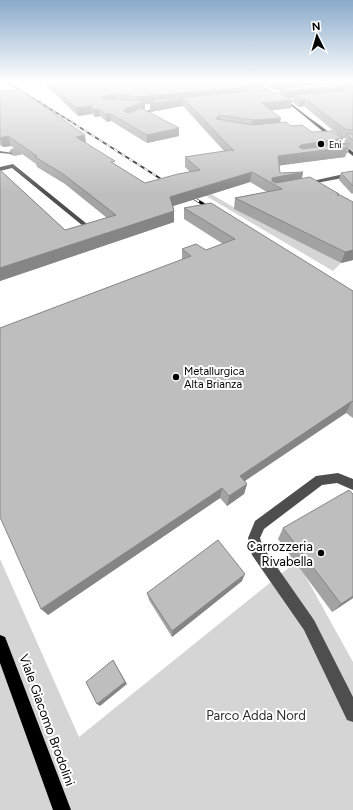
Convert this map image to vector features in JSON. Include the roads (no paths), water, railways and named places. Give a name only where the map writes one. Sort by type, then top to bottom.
[{"type":"main road","points":[[304,119],[307,123],[329,135],[353,155]]},
{"type":"main road","name":"Viale Giacomo Brodolini","points":[[0,642],[62,810]]},
{"type":"street","points":[[335,140],[347,140]]},
{"type":"street","points":[[339,150],[346,149]]},
{"type":"street","points":[[0,152],[11,153]]},
{"type":"street","points":[[0,170],[13,166],[90,229]]},
{"type":"street","points":[[303,184],[353,174]]},
{"type":"street","points":[[353,485],[338,478],[320,480],[259,525],[254,538],[257,550],[309,626],[353,714]]},
{"type":"waterway","points":[[15,152],[53,143]]},
{"type":"railway","points":[[66,119],[78,126]]},
{"type":"railway","points":[[76,125],[169,184]]},
{"type":"railway","points":[[185,193],[213,210]]},
{"type":"place","name":"Eni","points":[[321,144]]},
{"type":"place","name":"Metallurgica Alta Brianza","points":[[176,377]]},
{"type":"place","name":"Carrozzeria Rivabella","points":[[321,553]]},
{"type":"park label","name":"Parco Adda Nord","points":[[256,715]]}]
